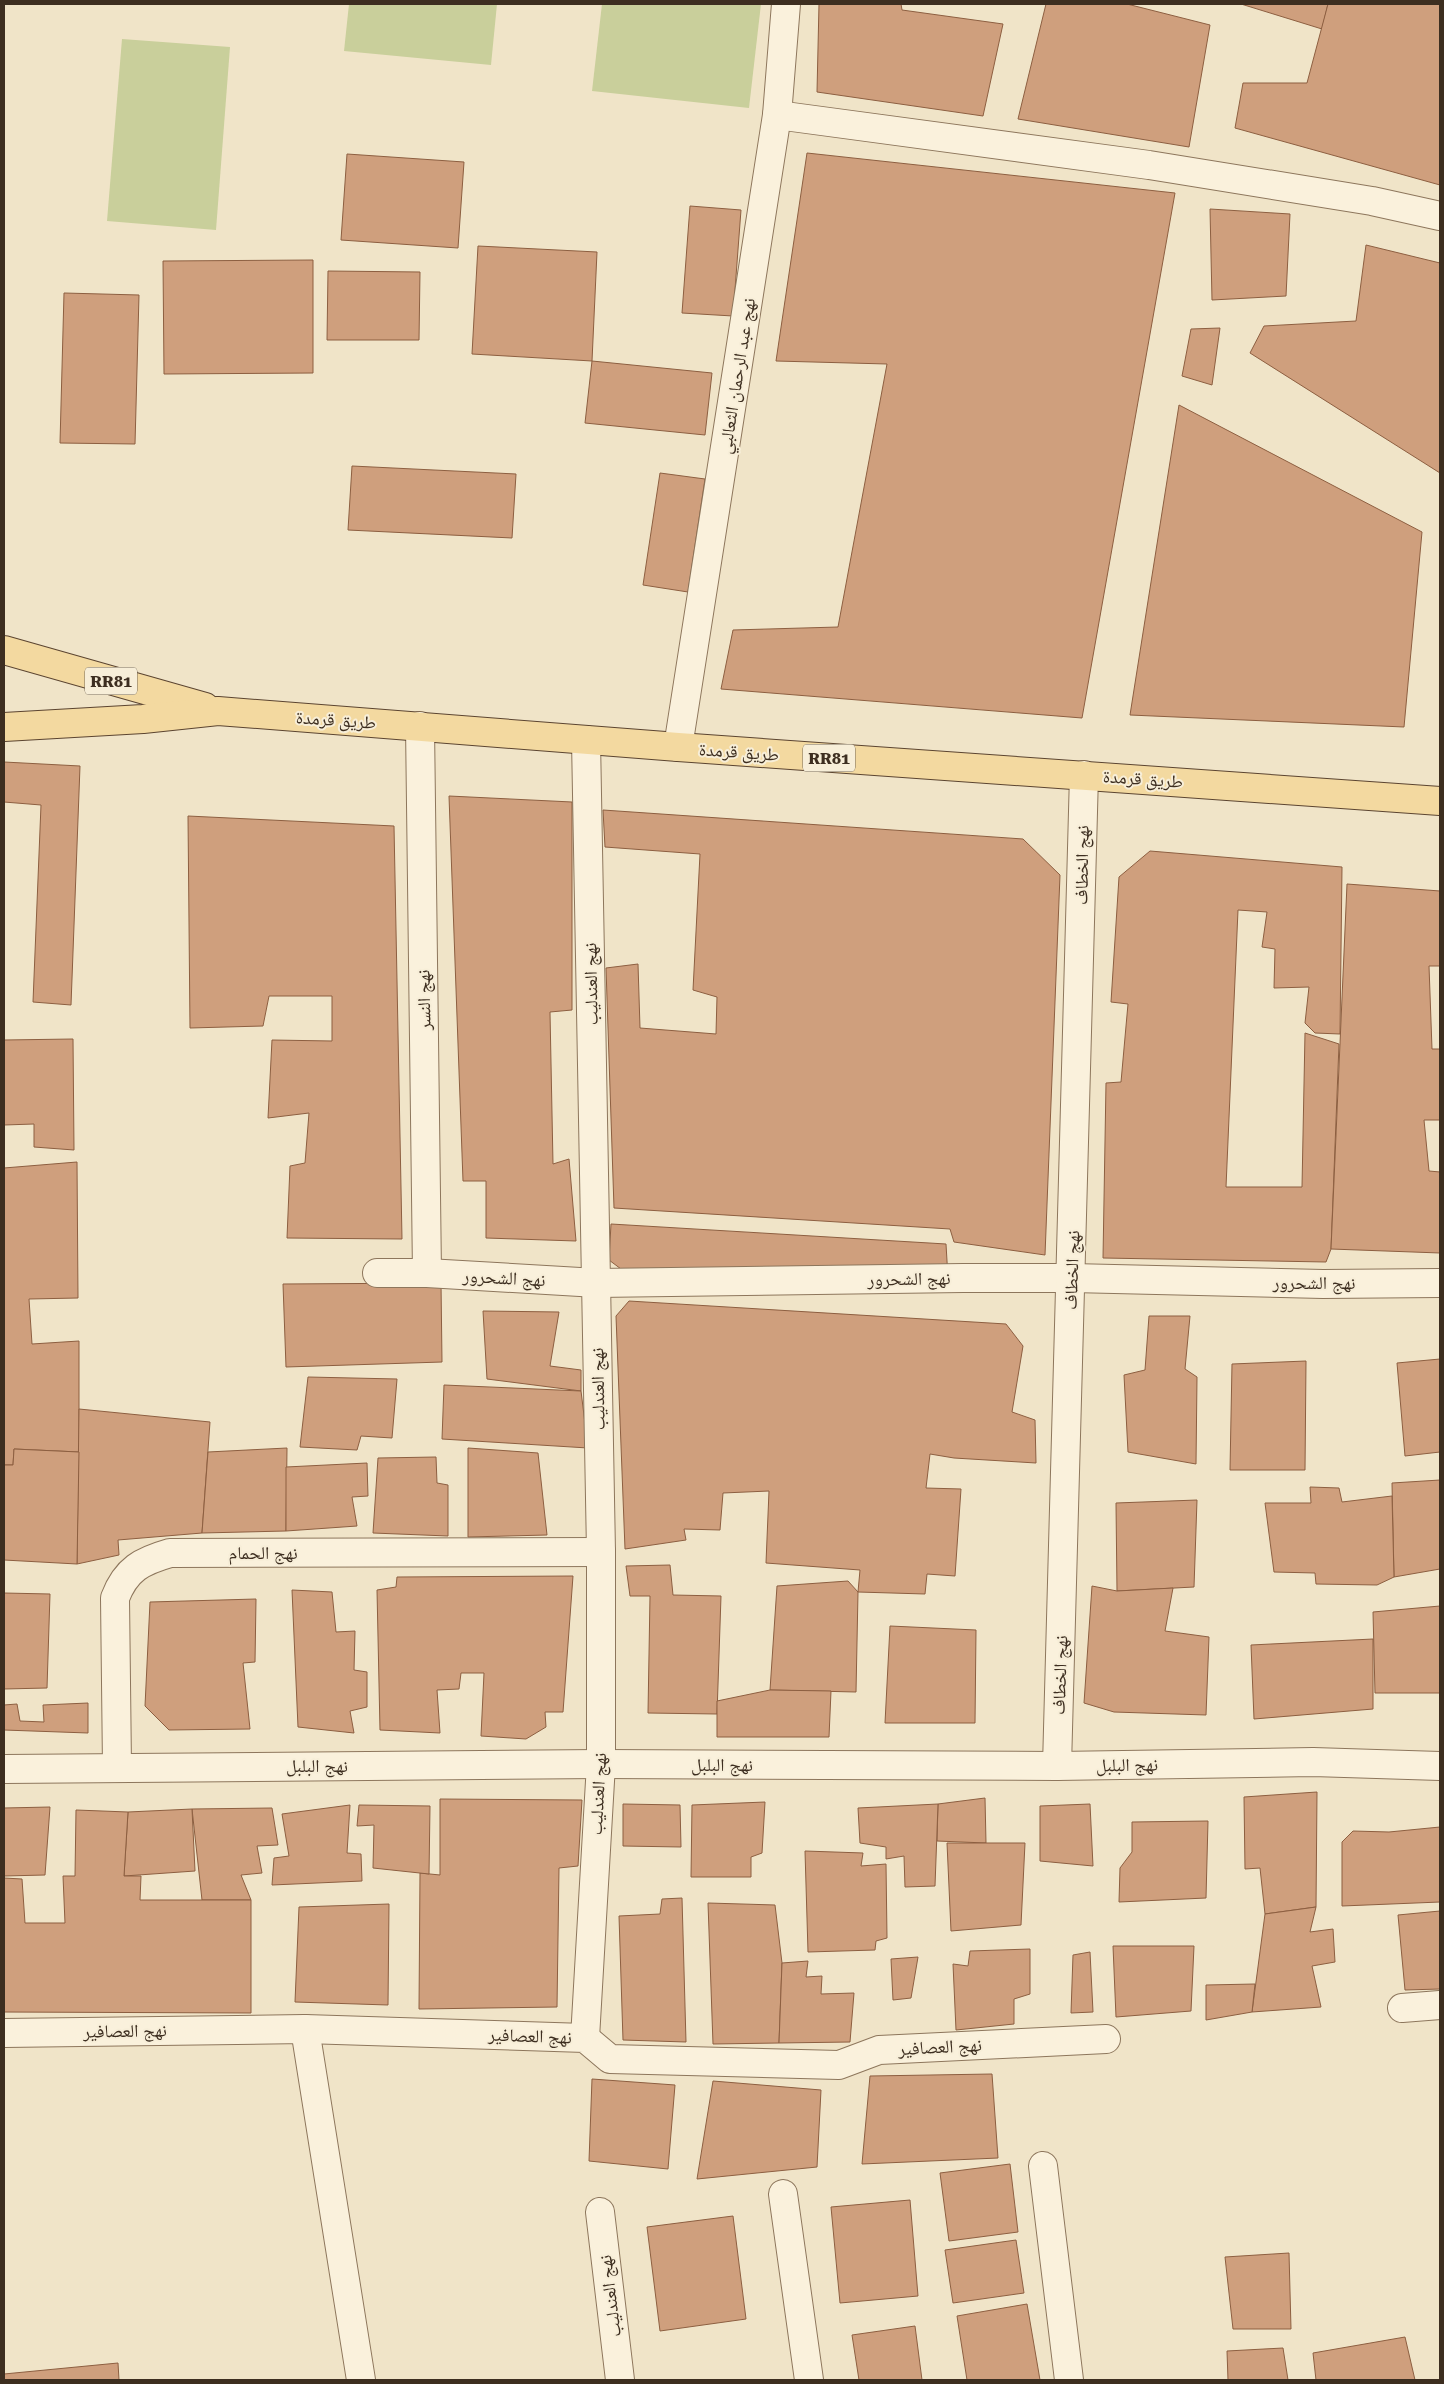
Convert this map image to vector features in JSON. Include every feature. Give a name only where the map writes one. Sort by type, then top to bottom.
[{"type":"main road","name":"طريق قرمدة","points":[[4,650],[218,711]]},
{"type":"main road","name":"طريق قرمدة","points":[[4,727],[143,719],[218,711],[678,747],[1440,801]]},
{"type":"street","name":"نهج عبد الرحمان الثعالبي","points":[[678,747],[777,115],[786,4]]},
{"type":"street","points":[[777,115],[1159,167],[1372,201],[1440,216]]},
{"type":"street","name":"نهج النسر","points":[[420,726],[427,1273]]},
{"type":"street","name":"نهج العندليب","points":[[585,2038],[601,1764],[601,1552],[586,740]]},
{"type":"street","name":"نهج الخطاف","points":[[1057,1766],[1072,1278],[1084,775]]},
{"type":"street","name":"نهج الشحرور","points":[[377,1273],[427,1273],[597,1283],[1072,1278],[1323,1284],[1440,1283]]},
{"type":"street","name":"نهج الحمام","points":[[117,1767],[115,1598],[120,1583],[147,1560],[170,1553],[601,1552]]},
{"type":"street","name":"نهج البلبل","points":[[4,1769],[601,1764],[1057,1766],[1313,1762],[1440,1766]]},
{"type":"street","points":[[1402,2008],[1440,2005]]},
{"type":"street","points":[[305,2029],[361,2380]]},
{"type":"street","name":"نهج العصافير","points":[[4,2033],[305,2029],[585,2038],[610,2060],[839,2064],[880,2050],[1106,2039]]},
{"type":"street","points":[[1043,2166],[1069,2380]]},
{"type":"street","points":[[783,2194],[809,2380]]},
{"type":"street","name":"نهج العندليب","points":[[600,2212],[620,2380]]},
{"type":"green space","points":[[349,4],[497,4],[491,65],[344,51]]},
{"type":"green space","points":[[602,4],[761,4],[749,108],[592,91]]},
{"type":"green space","points":[[122,39],[230,47],[216,230],[107,221]]},
{"type":"building","points":[[819,4],[901,4],[902,10],[1003,24],[983,116],[817,92]]},
{"type":"building","points":[[1046,4],[1127,4],[1210,25],[1189,147],[1018,119]]},
{"type":"building","points":[[1241,4],[1328,4],[1322,29]]},
{"type":"building","points":[[1328,4],[1440,4],[1440,185],[1235,128],[1243,83],[1307,83]]},
{"type":"building","points":[[807,153],[1175,193],[1082,718],[721,689],[733,630],[838,627],[887,364],[776,361]]},
{"type":"building","points":[[347,154],[464,162],[458,248],[341,240]]},
{"type":"building","points":[[690,206],[741,210],[733,316],[682,313]]},
{"type":"building","points":[[1210,209],[1290,214],[1286,296],[1212,300]]},
{"type":"building","points":[[1366,245],[1440,263],[1440,473],[1250,353],[1264,326],[1356,321]]},
{"type":"building","points":[[478,246],[597,252],[592,361],[472,354]]},
{"type":"building","points":[[313,260],[313,373],[164,374],[163,261]]},
{"type":"building","points":[[328,271],[420,272],[419,340],[327,340]]},
{"type":"building","points":[[64,293],[139,295],[135,444],[60,443]]},
{"type":"building","points":[[1220,328],[1212,385],[1182,376],[1191,329]]},
{"type":"building","points":[[592,361],[712,373],[705,435],[585,423]]},
{"type":"building","points":[[1179,405],[1422,532],[1404,727],[1130,715]]},
{"type":"building","points":[[352,466],[516,474],[512,538],[348,530]]},
{"type":"building","points":[[660,473],[705,479],[688,592],[643,585]]},
{"type":"building","points":[[4,762],[80,766],[71,1005],[33,1002],[41,805],[4,802]]},
{"type":"building","points":[[449,796],[572,802],[572,1010],[550,1012],[553,1164],[569,1159],[576,1241],[486,1238],[486,1181],[463,1181]]},
{"type":"building","points":[[603,810],[1023,839],[1060,875],[1045,1255],[954,1242],[950,1229],[614,1208],[606,968],[638,964],[640,1028],[716,1034],[717,997],[693,990],[700,854],[605,847]]},
{"type":"building","points":[[188,816],[394,826],[402,1239],[287,1238],[290,1166],[305,1163],[309,1113],[268,1118],[272,1040],[332,1041],[332,996],[269,996],[263,1026],[190,1028]]},
{"type":"building","points":[[1150,851],[1342,867],[1340,1034],[1315,1033],[1305,1023],[1309,987],[1274,988],[1275,949],[1262,947],[1267,912],[1238,910],[1226,1187],[1302,1187],[1305,1033],[1339,1044],[1331,1249],[1326,1262],[1103,1258],[1106,1083],[1121,1082],[1128,1004],[1111,1002],[1119,877]]},
{"type":"building","points":[[1347,884],[1440,891],[1440,966],[1429,966],[1432,1049],[1440,1049],[1440,1120],[1424,1120],[1429,1171],[1440,1172],[1440,1253],[1331,1249]]},
{"type":"building","points":[[73,1039],[74,1150],[34,1147],[34,1124],[4,1125],[4,1040]]},
{"type":"building","points":[[77,1162],[78,1298],[29,1299],[32,1344],[79,1341],[79,1452],[14,1449],[13,1465],[4,1465],[4,1168]]},
{"type":"building","points":[[611,1224],[946,1244],[948,1278],[621,1269],[609,1260]]},
{"type":"building","points":[[441,1283],[442,1362],[286,1367],[283,1284]]},
{"type":"building","points":[[629,1301],[1006,1324],[1023,1346],[1012,1412],[1035,1420],[1036,1463],[954,1458],[930,1454],[926,1488],[961,1489],[955,1576],[927,1574],[925,1594],[858,1592],[860,1570],[766,1563],[769,1491],[723,1493],[720,1530],[684,1529],[686,1540],[625,1549],[616,1316]]},
{"type":"building","points":[[483,1311],[559,1312],[550,1366],[581,1370],[581,1391],[487,1379]]},
{"type":"building","points":[[1149,1316],[1190,1316],[1185,1369],[1197,1377],[1196,1464],[1128,1452],[1124,1375],[1145,1370]]},
{"type":"building","points":[[1440,1359],[1440,1452],[1405,1456],[1397,1363]]},
{"type":"building","points":[[1306,1361],[1305,1470],[1230,1470],[1232,1364]]},
{"type":"building","points":[[308,1377],[397,1379],[392,1438],[361,1436],[357,1450],[300,1447]]},
{"type":"building","points":[[444,1385],[581,1391],[588,1448],[442,1439]]},
{"type":"building","points":[[79,1409],[210,1422],[202,1533],[118,1540],[119,1555],[77,1564]]},
{"type":"building","points":[[287,1448],[286,1531],[202,1533],[208,1452]]},
{"type":"building","points":[[468,1448],[538,1453],[547,1535],[468,1537]]},
{"type":"building","points":[[14,1449],[79,1452],[77,1564],[4,1560],[4,1465],[13,1465]]},
{"type":"building","points":[[436,1457],[437,1483],[448,1485],[448,1536],[373,1533],[378,1458]]},
{"type":"building","points":[[367,1463],[368,1496],[352,1497],[357,1526],[286,1531],[286,1467]]},
{"type":"building","points":[[1440,1480],[1440,1569],[1394,1577],[1392,1483]]},
{"type":"building","points":[[1310,1487],[1339,1488],[1342,1502],[1392,1496],[1394,1577],[1377,1585],[1316,1584],[1315,1573],[1274,1572],[1265,1503],[1311,1503]]},
{"type":"building","points":[[1197,1500],[1194,1587],[1117,1591],[1116,1503]]},
{"type":"building","points":[[670,1565],[673,1595],[721,1596],[717,1714],[648,1713],[650,1596],[630,1596],[626,1566]]},
{"type":"building","points":[[573,1576],[563,1712],[545,1712],[546,1727],[526,1739],[481,1736],[484,1673],[461,1673],[459,1689],[437,1690],[440,1733],[380,1730],[377,1590],[396,1587],[397,1577]]},
{"type":"building","points":[[848,1581],[858,1592],[856,1692],[770,1690],[777,1586]]},
{"type":"building","points":[[1092,1586],[1117,1591],[1173,1588],[1165,1631],[1209,1637],[1206,1715],[1114,1712],[1084,1703]]},
{"type":"building","points":[[292,1590],[332,1592],[336,1632],[355,1631],[354,1670],[367,1672],[367,1707],[350,1711],[354,1733],[298,1727]]},
{"type":"building","points":[[4,1593],[50,1594],[47,1688],[4,1689]]},
{"type":"building","points":[[256,1599],[255,1662],[243,1663],[250,1729],[169,1730],[145,1706],[150,1602]]},
{"type":"building","points":[[1440,1606],[1440,1693],[1375,1693],[1373,1612]]},
{"type":"building","points":[[890,1626],[976,1630],[975,1723],[885,1723]]},
{"type":"building","points":[[1373,1639],[1373,1709],[1254,1719],[1251,1645]]},
{"type":"building","points":[[770,1690],[831,1691],[829,1737],[717,1737],[717,1701]]},
{"type":"building","points":[[88,1703],[88,1733],[4,1730],[4,1705],[17,1704],[20,1721],[44,1722],[43,1705]]},
{"type":"building","points":[[1317,1792],[1316,1907],[1265,1914],[1260,1868],[1245,1869],[1244,1797]]},
{"type":"building","points":[[985,1798],[986,1843],[937,1841],[938,1804]]},
{"type":"building","points":[[440,1799],[582,1800],[578,1866],[559,1868],[557,2007],[419,2009],[420,1873],[440,1875]]},
{"type":"building","points":[[765,1802],[762,1853],[751,1857],[751,1877],[691,1877],[692,1805]]},
{"type":"building","points":[[623,1804],[680,1805],[681,1847],[623,1846]]},
{"type":"building","points":[[938,1804],[935,1886],[905,1887],[904,1856],[886,1859],[886,1847],[860,1843],[858,1808]]},
{"type":"building","points":[[1090,1804],[1093,1866],[1040,1861],[1040,1806]]},
{"type":"building","points":[[350,1805],[347,1853],[361,1854],[362,1881],[272,1885],[274,1858],[289,1856],[282,1814]]},
{"type":"building","points":[[359,1805],[430,1806],[429,1874],[373,1868],[374,1825],[357,1826]]},
{"type":"building","points":[[50,1807],[45,1875],[4,1876],[4,1808]]},
{"type":"building","points":[[272,1808],[278,1845],[257,1846],[262,1873],[241,1875],[251,1900],[202,1900],[192,1809]]},
{"type":"building","points":[[192,1809],[195,1871],[124,1876],[128,1812]]},
{"type":"building","points":[[76,1810],[128,1812],[124,1876],[141,1876],[140,1900],[251,1900],[251,2013],[4,2012],[4,1878],[22,1879],[25,1923],[65,1923],[63,1876],[75,1876]]},
{"type":"building","points":[[1208,1821],[1206,1898],[1119,1902],[1120,1868],[1132,1852],[1132,1822]]},
{"type":"building","points":[[1440,1827],[1440,1902],[1342,1906],[1342,1842],[1353,1831],[1389,1832]]},
{"type":"building","points":[[947,1843],[1025,1843],[1021,1925],[951,1931]]},
{"type":"building","points":[[805,1851],[863,1853],[861,1866],[886,1864],[887,1938],[876,1941],[875,1950],[808,1952]]},
{"type":"building","points":[[682,1898],[686,2042],[623,2040],[619,1916],[660,1914],[662,1899]]},
{"type":"building","points":[[708,1903],[775,1905],[782,1963],[779,2043],[713,2044]]},
{"type":"building","points":[[389,1904],[388,2005],[295,2002],[299,1907]]},
{"type":"building","points":[[1316,1907],[1310,1932],[1333,1929],[1335,1962],[1312,1966],[1321,2007],[1252,2012],[1265,1914]]},
{"type":"building","points":[[1440,1911],[1440,1989],[1405,1990],[1398,1915]]},
{"type":"building","points":[[1113,1946],[1194,1946],[1191,2011],[1116,2017]]},
{"type":"building","points":[[1030,1949],[1030,1994],[1014,1999],[1014,2024],[956,2030],[953,1964],[968,1966],[970,1951]]},
{"type":"building","points":[[1090,1952],[1093,2012],[1071,2013],[1073,1955]]},
{"type":"building","points":[[918,1957],[911,1998],[893,2000],[891,1959]]},
{"type":"building","points":[[808,1961],[806,1977],[822,1976],[821,1994],[854,1993],[850,2042],[779,2043],[782,1963]]},
{"type":"building","points":[[1255,1984],[1252,2012],[1206,2020],[1206,1985]]},
{"type":"building","points":[[992,2074],[998,2158],[862,2164],[870,2076]]},
{"type":"building","points":[[592,2079],[675,2085],[668,2169],[589,2161]]},
{"type":"building","points":[[713,2081],[821,2090],[817,2167],[697,2179]]},
{"type":"building","points":[[1010,2164],[1018,2232],[949,2241],[940,2173]]},
{"type":"building","points":[[910,2200],[918,2296],[840,2303],[831,2207]]},
{"type":"building","points":[[733,2216],[746,2319],[660,2331],[647,2227]]},
{"type":"building","points":[[1016,2240],[1024,2293],[953,2303],[945,2250]]},
{"type":"building","points":[[1289,2253],[1291,2329],[1233,2329],[1225,2257]]},
{"type":"building","points":[[1027,2304],[1040,2380],[967,2380],[957,2316]]},
{"type":"building","points":[[915,2326],[922,2380],[859,2380],[852,2335]]},
{"type":"building","points":[[1405,2337],[1415,2380],[1316,2380],[1313,2353]]},
{"type":"building","points":[[1283,2348],[1288,2380],[1228,2380],[1227,2351]]},
{"type":"building","points":[[118,2363],[119,2380],[4,2380],[4,2374]]}]
